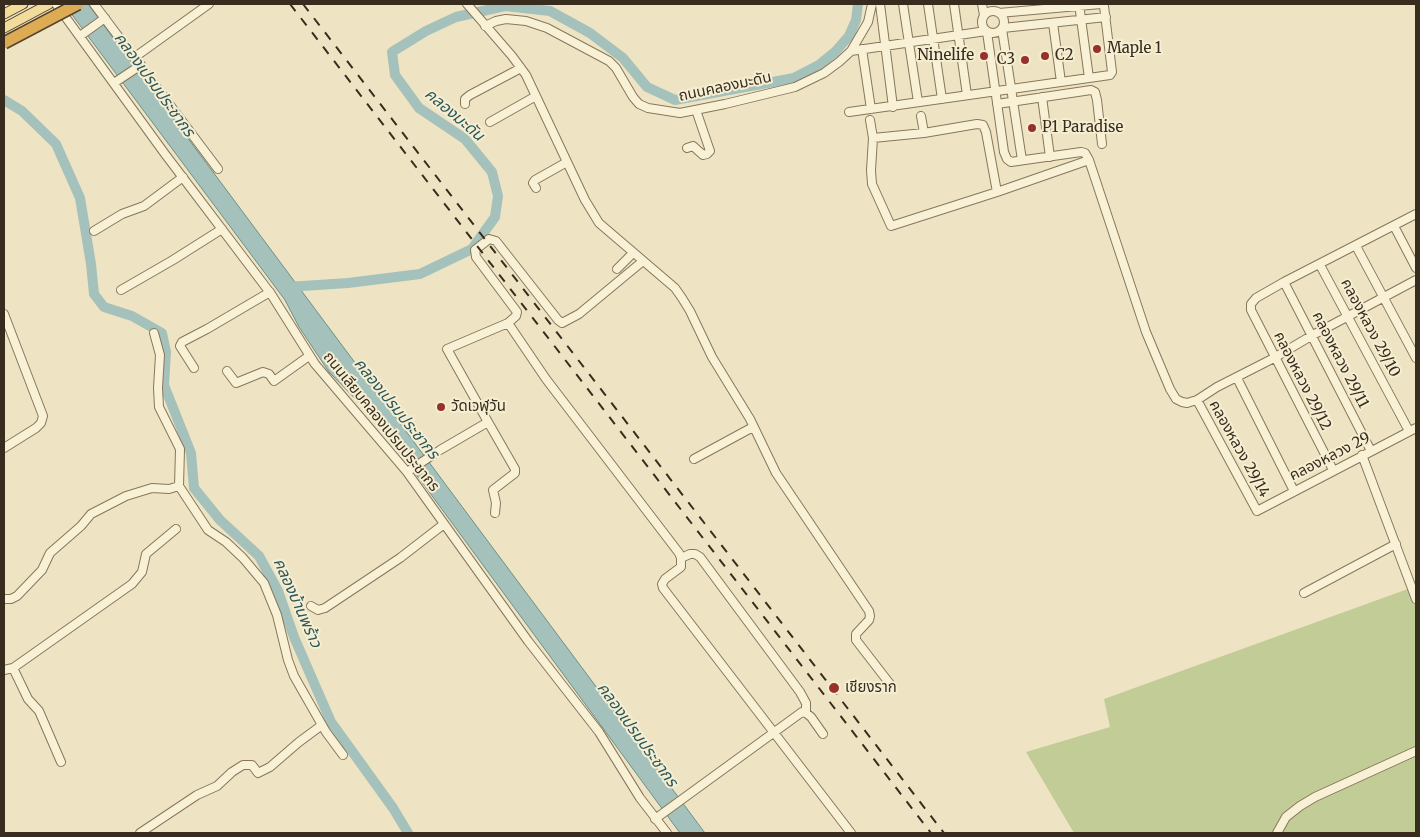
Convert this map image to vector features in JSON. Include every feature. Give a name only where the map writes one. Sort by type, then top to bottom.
[{"type":"highway","points":[[4,43],[78,4]]},
{"type":"main road","points":[[4,14],[23,4]]},
{"type":"main road","points":[[4,28],[49,4]]},
{"type":"street","name":"ถนนเลียบคลองเปรมประชากร","points":[[56,4],[83,35],[183,177],[270,292],[309,356],[409,471],[444,524],[528,641],[599,732],[640,798],[658,817],[667,833]]},
{"type":"street","points":[[94,4],[218,169]]},
{"type":"street","points":[[135,57],[209,4]]},
{"type":"street","points":[[467,4],[521,68],[598,223],[675,288],[682,298],[712,357],[731,386],[780,479],[869,611],[869,620],[856,634],[856,640],[890,684]]},
{"type":"street","name":"ถนนคลองมะดัน","points":[[484,25],[506,19],[519,19],[537,24],[609,61],[616,68],[639,104],[648,108],[680,113],[795,87],[824,73],[851,51],[868,22],[872,4]]},
{"type":"street","points":[[880,4],[893,107]]},
{"type":"street","points":[[903,4],[918,102]]},
{"type":"street","points":[[928,4],[942,99]]},
{"type":"street","points":[[954,4],[967,95]]},
{"type":"street","points":[[982,4],[984,15],[981,23],[986,32],[1004,152],[1007,159],[1011,162],[1085,153],[1089,160],[1140,315],[1176,399],[1187,403],[1197,400],[1217,387],[1237,378],[1416,280]]},
{"type":"street","points":[[997,4],[1004,22],[1002,28],[1022,160]]},
{"type":"street","points":[[849,112],[1110,75],[1112,72],[1106,17],[1104,6],[1101,4],[1027,8],[999,13],[990,11],[984,15]]},
{"type":"street","points":[[1079,5],[1089,78]]},
{"type":"street","points":[[851,51],[959,35],[986,32],[995,34],[1002,28],[1106,17]]},
{"type":"street","points":[[83,35],[104,19]]},
{"type":"street","points":[[1053,23],[1061,82]]},
{"type":"street","points":[[862,49],[871,109]]},
{"type":"street","points":[[116,82],[140,66]]},
{"type":"street","points":[[465,104],[465,99],[470,95],[521,68]]},
{"type":"street","points":[[998,104],[1091,90],[1095,92],[1097,100],[1102,144]]},
{"type":"street","points":[[490,122],[536,96]]},
{"type":"street","points":[[1042,97],[1050,157]]},
{"type":"street","points":[[687,148],[693,146],[703,155],[710,151],[696,110]]},
{"type":"street","points":[[921,116],[924,133]]},
{"type":"street","points":[[870,120],[872,184],[890,226],[1089,160]]},
{"type":"street","points":[[872,138],[924,133],[977,124],[983,125],[986,132],[997,192]]},
{"type":"street","points":[[536,188],[533,183],[535,180],[567,162]]},
{"type":"street","points":[[94,231],[122,214],[148,203],[183,177]]},
{"type":"street","points":[[1284,282],[1416,214]]},
{"type":"street","points":[[1394,226],[1416,268]]},
{"type":"street","points":[[121,290],[222,229]]},
{"type":"street","points":[[495,513],[496,503],[493,490],[515,473],[515,469],[447,349],[508,323],[517,312],[474,253],[475,250],[489,239],[496,241],[562,323],[579,314],[643,261]]},
{"type":"street","points":[[1356,246],[1416,358]]},
{"type":"street","points":[[617,269],[633,253]]},
{"type":"street","name":"คลองหลวง 29/10","points":[[1320,264],[1348,317],[1413,429]]},
{"type":"street","name":"คลองหลวง 29/12","points":[[1284,282],[1256,298],[1251,304],[1251,310],[1333,470]]},
{"type":"street","name":"คลองหลวง 29/11","points":[[1284,282],[1371,451]]},
{"type":"street","points":[[194,368],[180,346],[182,342],[270,292]]},
{"type":"street","points":[[4,314],[43,416],[41,423],[36,428],[4,448]]},
{"type":"street","points":[[508,323],[546,380],[681,558],[680,567],[665,579],[662,584],[663,588],[850,833]]},
{"type":"street","points":[[154,333],[160,355],[158,388],[160,406],[180,449],[179,486],[209,531],[226,542],[243,558],[264,583],[277,615],[294,676],[322,725],[343,755]]},
{"type":"street","points":[[227,371],[234,382],[237,383],[263,372],[269,374],[274,381],[309,356]]},
{"type":"street","points":[[1237,378],[1294,491]]},
{"type":"street","name":"คลองหลวง 29/14","points":[[1197,400],[1257,510]]},
{"type":"street","points":[[409,471],[488,422]]},
{"type":"street","points":[[694,459],[753,427]]},
{"type":"street","name":"คลองหลวง 29","points":[[1257,510],[1413,429]]},
{"type":"street","points":[[1362,456],[1416,599]]},
{"type":"street","points":[[4,599],[11,599],[16,596],[42,570],[50,553],[81,526],[91,514],[126,496],[152,488],[179,486]]},
{"type":"street","points":[[311,606],[318,610],[325,608],[400,558],[444,524]]},
{"type":"street","points":[[4,670],[13,668],[132,584],[142,572],[146,554],[176,529]]},
{"type":"street","points":[[1304,593],[1396,544]]},
{"type":"street","points":[[681,558],[690,554],[700,557],[800,692],[806,703],[806,713]]},
{"type":"street","points":[[13,668],[28,699],[39,711],[62,762]]},
{"type":"street","points":[[658,817],[802,712],[811,717],[823,734]]},
{"type":"street","points":[[140,833],[197,795],[217,786],[243,765],[252,765],[258,773],[270,768],[299,742],[322,725]]},
{"type":"street","points":[[1277,833],[1286,817],[1315,797],[1416,751]]},
{"type":"green space","points":[[1416,586],[1416,833],[1074,833],[1026,752],[1110,727],[1104,699]]},
{"type":"water","name":"คลองเปรมประชากร","points":[[64,4],[88,4],[705,833],[680,833],[377,421],[329,372],[299,327],[285,300]]},
{"type":"waterway","name":"คลองมะดัน","points":[[287,287],[348,283],[420,274],[472,249],[495,217],[498,196],[492,172],[465,139],[419,108],[395,75],[392,52],[426,31],[456,17],[505,6],[550,11],[590,33],[623,58],[647,87],[675,100],[794,78],[819,65],[835,52],[849,36],[856,20],[858,4]]},
{"type":"waterway","name":"คลองบ้านพร้าว","points":[[4,100],[22,111],[56,144],[80,198],[94,294],[104,307],[132,316],[162,333],[166,352],[164,385],[191,453],[194,488],[220,520],[259,556],[278,591],[294,637],[331,722],[393,808],[408,833]]},
{"type":"railway","points":[[290,4],[931,833]]},
{"type":"railway","points":[[303,4],[944,833]]},
{"type":"place","name":"Maple 1","points":[[1097,49]]},
{"type":"place","name":"Ninelife","points":[[984,56]]},
{"type":"place","name":"C2","points":[[1045,56]]},
{"type":"place","name":"C3","points":[[1025,60]]},
{"type":"place","name":"P1 Paradise","points":[[1032,128]]},
{"type":"place","name":"วัดเวฬุวัน","points":[[441,407]]},
{"type":"place","name":"เชียงราก","points":[[834,688]]}]
